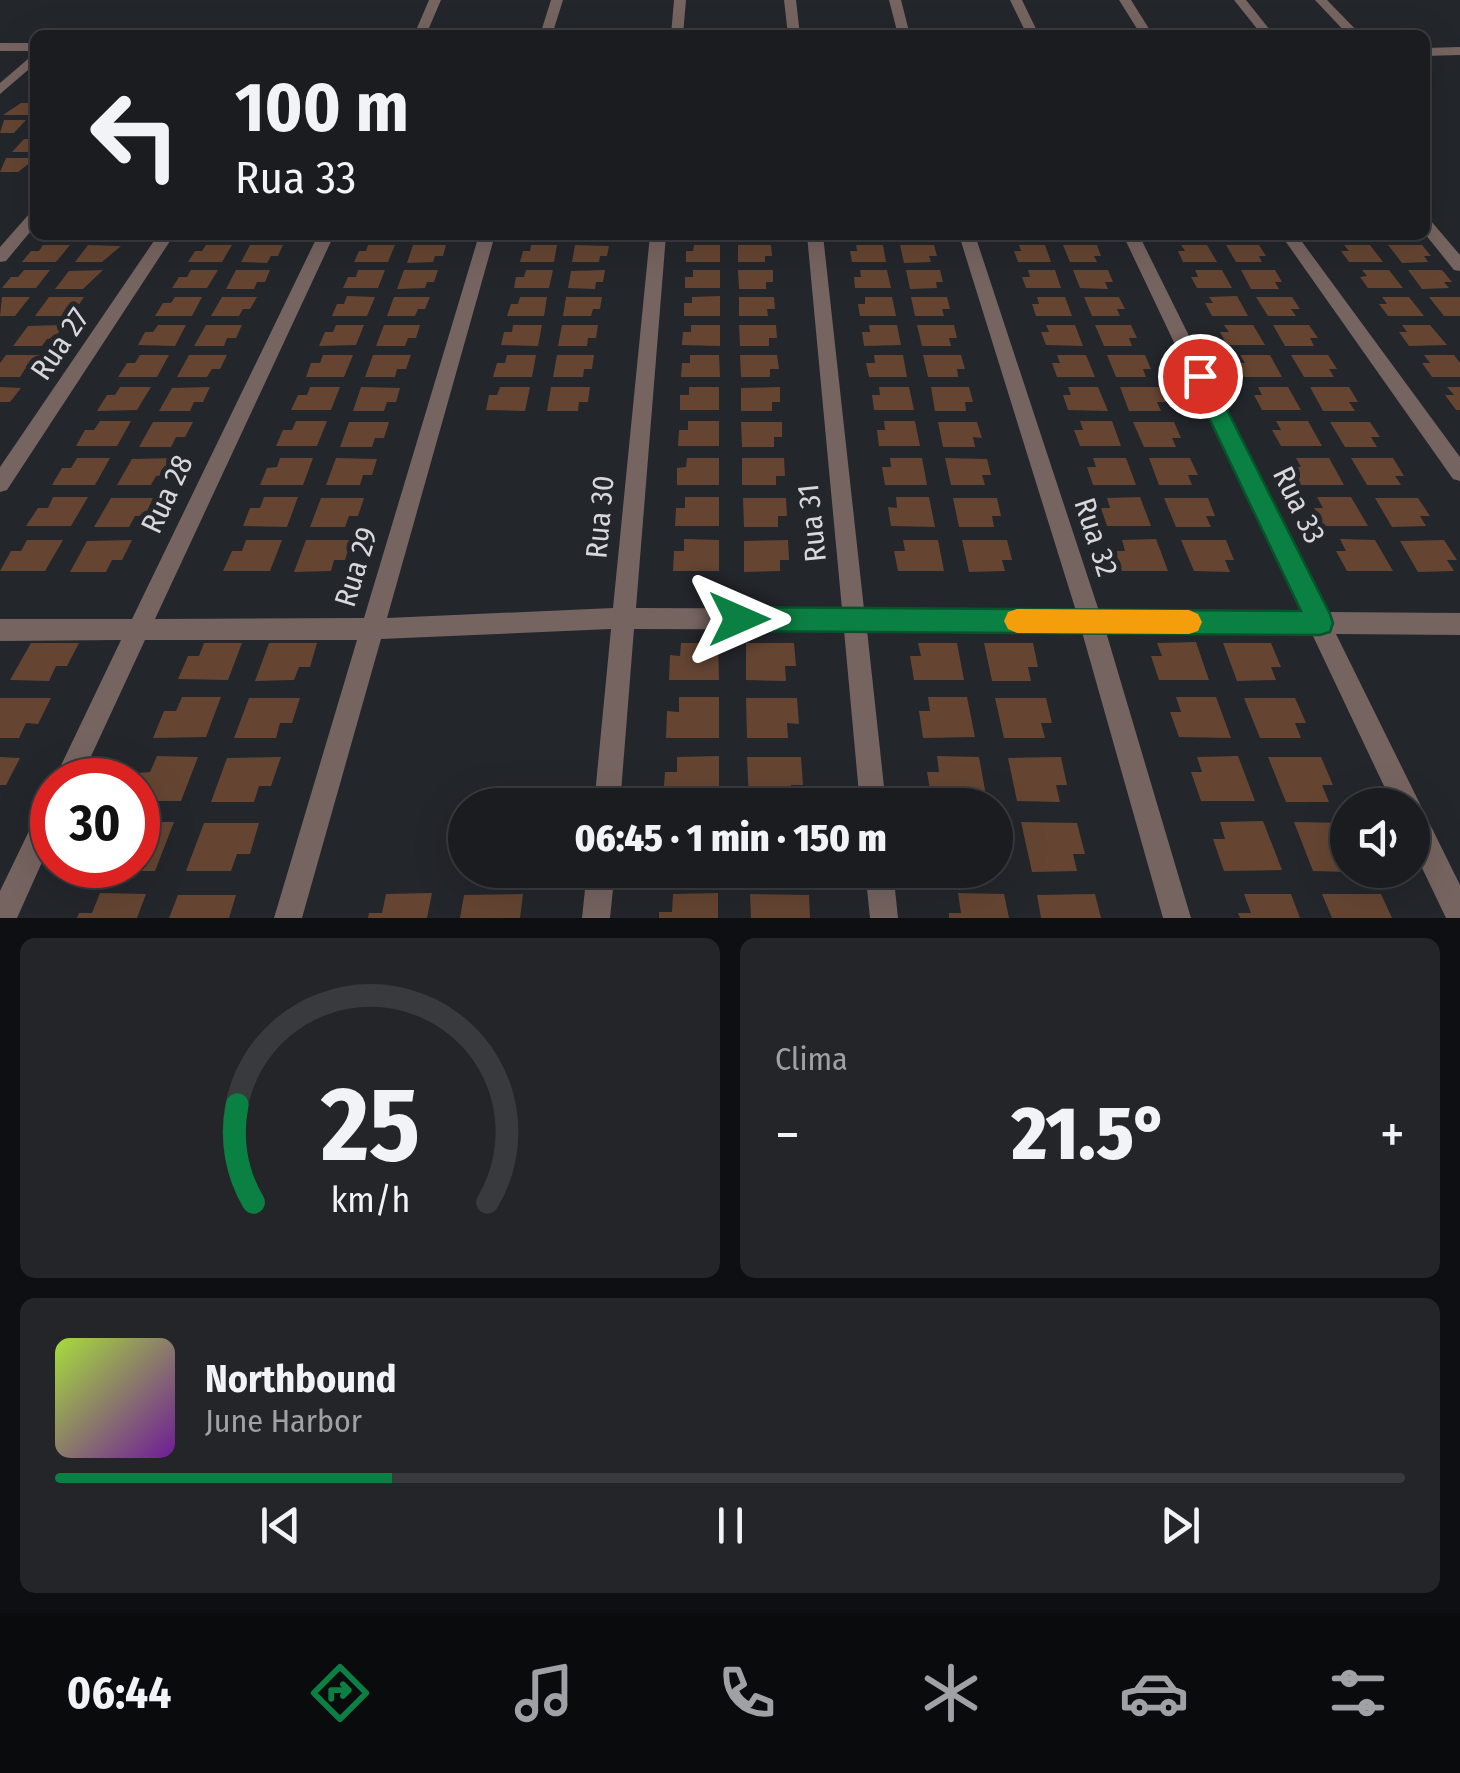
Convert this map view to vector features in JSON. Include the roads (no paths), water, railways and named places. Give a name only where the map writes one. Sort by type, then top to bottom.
[{"type":"street","points":[[422,30],[436,0]]},
{"type":"street","points":[[548,30],[557,0]]},
{"type":"street","points":[[677,30],[680,0]]},
{"type":"street","points":[[790,0],[793,30]]},
{"type":"street","points":[[894,0],[903,30]]},
{"type":"street","points":[[1016,0],[1031,30]]},
{"type":"street","points":[[1124,0],[1144,30]]},
{"type":"street","points":[[1240,0],[1264,30]]},
{"type":"street","points":[[1321,0],[1350,30]]},
{"type":"street","points":[[0,47],[30,47]]},
{"type":"street","points":[[1430,52],[1460,51]]},
{"type":"street","points":[[0,90],[30,62]]},
{"type":"street","points":[[0,257],[30,222]]},
{"type":"street","points":[[1430,230],[1460,266]]},
{"type":"street","name":"Rua 27","points":[[0,484],[163,240]]},
{"type":"street","name":"Rua 28","points":[[77,758],[324,240]]},
{"type":"street","name":"Rua 29","points":[[288,918],[369,629],[486,240]]},
{"type":"street","name":"Rua 30","points":[[609,788],[658,240]]},
{"type":"street","name":"Rua 31","points":[[815,240],[871,788]]},
{"type":"street","name":"Rua 32","points":[[969,240],[1092,622],[1177,918]]},
{"type":"street","name":"Rua 33","points":[[1133,240],[1399,788]]},
{"type":"street","points":[[1293,240],[1460,473]]},
{"type":"street","points":[[0,630],[369,629],[624,618],[1460,624]]},
{"type":"street","points":[[1430,854],[1460,916]]},
{"type":"street","points":[[2,918],[30,858]]},
{"type":"street","points":[[596,918],[599,888]]},
{"type":"street","points":[[881,888],[884,918]]}]
